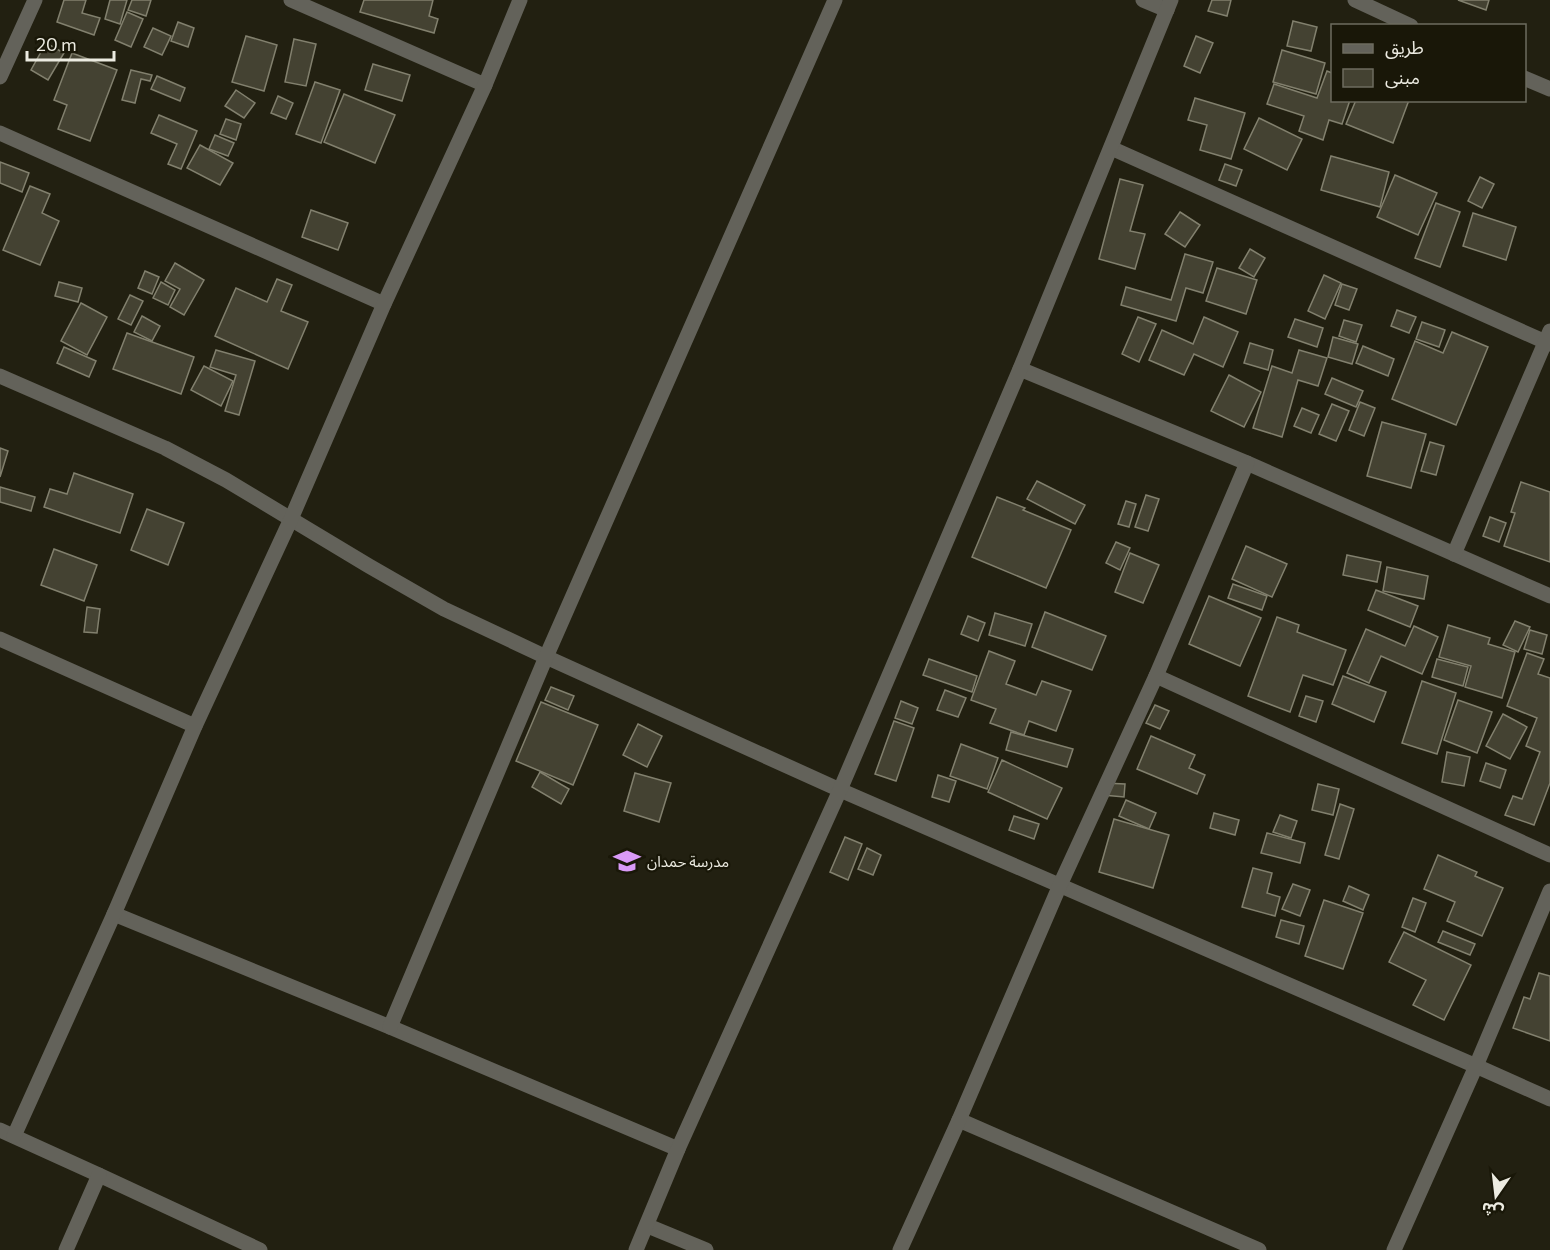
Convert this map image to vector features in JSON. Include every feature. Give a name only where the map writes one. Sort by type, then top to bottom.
[{"type":"street","points":[[0,77],[35,0]]},
{"type":"street","points":[[291,0],[485,85]]},
{"type":"street","points":[[260,1250],[7,1133],[114,914],[195,726],[291,519],[384,304],[485,85],[520,0]]},
{"type":"street","points":[[390,1028],[546,657],[835,0]]},
{"type":"street","points":[[636,1250],[648,1226],[678,1149],[840,790],[1020,369],[1169,5],[1143,0]]},
{"type":"street","points":[[1356,0],[1407,24]]},
{"type":"street","points":[[1526,79],[1550,89]]},
{"type":"street","points":[[0,133],[384,304]]},
{"type":"street","points":[[1111,148],[1548,339],[1454,554]]},
{"type":"street","points":[[1020,369],[1247,463],[1550,596]]},
{"type":"street","points":[[0,376],[165,448],[226,480],[444,609],[546,657],[840,790],[1550,1099]]},
{"type":"street","points":[[900,1250],[959,1120],[1060,885],[1156,676],[1247,463]]},
{"type":"street","points":[[0,639],[195,726]]},
{"type":"street","points":[[1156,676],[1550,855]]},
{"type":"street","points":[[1394,1250],[1476,1066],[1550,891]]},
{"type":"street","points":[[114,914],[678,1149]]},
{"type":"street","points":[[959,1120],[1259,1250]]},
{"type":"street","points":[[66,1250],[99,1175]]},
{"type":"street","points":[[648,1226],[706,1250]]},
{"type":"building","points":[[64,0],[86,0],[82,13],[100,18],[94,35],[57,22]]},
{"type":"building","points":[[110,0],[127,0],[120,24],[105,19]]},
{"type":"building","points":[[132,0],[151,0],[146,16],[128,10]]},
{"type":"building","points":[[364,0],[433,0],[429,16],[438,19],[434,33],[360,12]]},
{"type":"building","points":[[1212,0],[1231,0],[1227,16],[1208,11]]},
{"type":"building","points":[[1458,0],[1489,0],[1486,10]]},
{"type":"building","points":[[127,12],[143,19],[131,47],[115,40]]},
{"type":"building","points":[[1293,21],[1317,27],[1311,51],[1287,46]]},
{"type":"building","points":[[178,22],[194,28],[188,47],[171,41]]},
{"type":"building","points":[[153,28],[171,36],[162,55],[144,47]]},
{"type":"building","points":[[246,36],[277,45],[264,91],[232,82]]},
{"type":"building","points":[[1196,36],[1213,43],[1200,73],[1184,66]]},
{"type":"building","points":[[294,39],[316,44],[306,86],[285,82]]},
{"type":"building","points":[[46,43],[64,53],[48,80],[31,70]]},
{"type":"building","points":[[1282,50],[1325,63],[1316,94],[1273,82]]},
{"type":"building","points":[[72,53],[117,70],[90,141],[58,129],[67,105],[54,100]]},
{"type":"building","points":[[373,64],[410,75],[402,101],[365,90]]},
{"type":"building","points":[[131,70],[152,75],[150,81],[141,79],[135,103],[122,100]]},
{"type":"building","points":[[1327,71],[1331,73],[1331,102],[1349,102],[1342,124],[1329,120],[1323,140],[1299,131],[1304,116],[1267,104],[1274,84],[1317,98]]},
{"type":"building","points":[[157,76],[185,88],[180,101],[151,89]]},
{"type":"building","points":[[315,82],[340,90],[321,143],[296,134]]},
{"type":"building","points":[[236,90],[255,103],[244,118],[225,106]]},
{"type":"building","points":[[344,94],[395,115],[375,163],[324,142]]},
{"type":"building","points":[[278,96],[293,103],[286,119],[271,113]]},
{"type":"building","points":[[1195,98],[1245,113],[1231,159],[1200,150],[1207,125],[1188,120]]},
{"type":"building","points":[[1355,102],[1408,102],[1393,143],[1346,124]]},
{"type":"building","points":[[159,115],[197,131],[181,169],[168,164],[177,144],[151,133]]},
{"type":"building","points":[[1259,118],[1302,139],[1287,170],[1244,149]]},
{"type":"building","points":[[226,119],[241,124],[236,140],[220,134]]},
{"type":"building","points":[[215,135],[234,143],[228,156],[209,149]]},
{"type":"building","points":[[200,145],[233,163],[220,185],[187,168]]},
{"type":"building","points":[[1331,156],[1389,172],[1380,207],[1321,190]]},
{"type":"building","points":[[0,162],[29,173],[22,192],[0,183]]},
{"type":"building","points":[[1225,164],[1242,170],[1236,186],[1219,180]]},
{"type":"building","points":[[1395,175],[1437,193],[1418,235],[1377,217]]},
{"type":"building","points":[[1480,177],[1494,184],[1482,208],[1468,201]]},
{"type":"building","points":[[1120,179],[1143,185],[1130,231],[1145,234],[1135,269],[1099,259]]},
{"type":"building","points":[[30,186],[50,194],[42,213],[59,221],[40,265],[3,250]]},
{"type":"building","points":[[1436,203],[1460,212],[1440,267],[1415,258]]},
{"type":"building","points":[[311,210],[348,223],[338,250],[302,237]]},
{"type":"building","points":[[1180,212],[1200,225],[1185,247],[1165,234]]},
{"type":"building","points":[[1473,213],[1516,227],[1506,260],[1463,246]]},
{"type":"building","points":[[1250,249],[1265,258],[1254,277],[1239,268]]},
{"type":"building","points":[[1185,254],[1213,262],[1203,293],[1186,288],[1176,321],[1121,305],[1126,287],[1171,300]]},
{"type":"building","points":[[175,263],[204,280],[184,315],[170,307],[180,289],[165,281]]},
{"type":"building","points":[[1217,268],[1257,280],[1246,314],[1206,301]]},
{"type":"building","points":[[145,271],[159,277],[152,294],[138,288]]},
{"type":"building","points":[[1324,275],[1341,283],[1325,319],[1308,311]]},
{"type":"building","points":[[277,279],[292,285],[281,311],[308,322],[288,369],[215,336],[236,288],[267,302]]},
{"type":"building","points":[[59,282],[82,288],[78,302],[55,296]]},
{"type":"building","points":[[161,282],[175,290],[168,305],[153,298]]},
{"type":"building","points":[[1342,284],[1357,289],[1349,310],[1335,305]]},
{"type":"building","points":[[130,295],[143,301],[131,325],[118,319]]},
{"type":"building","points":[[81,303],[107,317],[87,355],[61,341]]},
{"type":"building","points":[[1397,310],[1416,317],[1409,333],[1391,326]]},
{"type":"building","points":[[142,316],[160,326],[152,341],[134,332]]},
{"type":"building","points":[[1138,317],[1156,324],[1139,362],[1122,354]]},
{"type":"building","points":[[1204,317],[1238,332],[1223,367],[1194,354],[1184,375],[1149,360],[1162,330],[1193,344]]},
{"type":"building","points":[[1295,319],[1323,328],[1317,347],[1288,337]]},
{"type":"building","points":[[1344,320],[1362,325],[1356,342],[1339,336]]},
{"type":"building","points":[[1422,322],[1445,330],[1439,347],[1416,339]]},
{"type":"building","points":[[1452,332],[1488,347],[1456,425],[1392,399],[1415,341],[1443,353]]},
{"type":"building","points":[[127,333],[194,357],[181,394],[113,369]]},
{"type":"building","points":[[1333,337],[1358,344],[1352,364],[1328,357]]},
{"type":"building","points":[[1250,343],[1273,350],[1268,370],[1244,363]]},
{"type":"building","points":[[1363,346],[1394,359],[1388,376],[1356,363]]},
{"type":"building","points":[[64,347],[96,361],[89,377],[57,363]]},
{"type":"building","points":[[216,350],[255,361],[239,415],[225,411],[236,375],[210,367]]},
{"type":"building","points":[[1299,350],[1327,358],[1318,386],[1298,380],[1282,437],[1253,428],[1272,366],[1292,373]]},
{"type":"building","points":[[204,366],[233,381],[221,406],[191,390]]},
{"type":"building","points":[[1229,375],[1261,392],[1244,427],[1211,411]]},
{"type":"building","points":[[1332,378],[1363,391],[1356,407],[1325,394]]},
{"type":"building","points":[[1360,402],[1375,408],[1364,436],[1349,430]]},
{"type":"building","points":[[1332,404],[1349,411],[1336,441],[1319,434]]},
{"type":"building","points":[[1302,408],[1319,415],[1311,433],[1294,426]]},
{"type":"building","points":[[1382,422],[1426,434],[1411,488],[1367,476]]},
{"type":"building","points":[[1430,442],[1444,446],[1436,475],[1421,471]]},
{"type":"building","points":[[0,448],[8,451],[0,477]]},
{"type":"building","points":[[74,473],[133,494],[120,533],[44,507],[50,489],[67,494]]},
{"type":"building","points":[[1037,481],[1085,505],[1075,524],[1027,499]]},
{"type":"building","points":[[1521,482],[1550,492],[1550,562],[1504,546],[1515,513],[1511,512]]},
{"type":"building","points":[[0,487],[35,497],[31,511],[0,502]]},
{"type":"building","points":[[1146,495],[1159,499],[1148,531],[1135,527]]},
{"type":"building","points":[[997,497],[1071,530],[1046,588],[972,557]]},
{"type":"building","points":[[1126,501],[1136,504],[1129,527],[1118,524]]},
{"type":"building","points":[[147,509],[184,523],[168,565],[131,550]]},
{"type":"building","points":[[1490,517],[1506,523],[1499,542],[1483,536]]},
{"type":"building","points":[[1116,542],[1130,548],[1120,570],[1106,563]]},
{"type":"building","points":[[1246,546],[1287,564],[1272,597],[1232,579]]},
{"type":"building","points":[[54,549],[97,565],[84,601],[41,585]]},
{"type":"building","points":[[1130,553],[1159,565],[1143,603],[1115,592]]},
{"type":"building","points":[[1347,555],[1381,562],[1377,582],[1343,575]]},
{"type":"building","points":[[1387,567],[1428,576],[1424,599],[1383,591]]},
{"type":"building","points":[[1233,584],[1267,596],[1262,610],[1228,598]]},
{"type":"building","points":[[1376,590],[1418,606],[1410,627],[1368,610]]},
{"type":"building","points":[[1209,596],[1261,618],[1240,666],[1189,644]]},
{"type":"building","points":[[87,607],[100,609],[97,633],[84,632]]},
{"type":"building","points":[[1045,612],[1106,636],[1092,670],[1032,647]]},
{"type":"building","points":[[995,613],[1032,624],[1025,646],[989,635]]},
{"type":"building","points":[[968,616],[985,623],[978,641],[961,634]]},
{"type":"building","points":[[1277,617],[1299,625],[1297,632],[1346,650],[1333,685],[1303,675],[1290,712],[1248,696]]},
{"type":"building","points":[[1515,621],[1530,627],[1518,652],[1503,645]]},
{"type":"building","points":[[1448,625],[1490,638],[1488,644],[1515,652],[1502,698],[1465,687],[1471,666],[1439,657]]},
{"type":"building","points":[[1414,626],[1438,637],[1422,674],[1381,656],[1369,683],[1347,673],[1366,629],[1405,646]]},
{"type":"building","points":[[1530,630],[1547,635],[1542,654],[1524,649]]},
{"type":"building","points":[[989,651],[1015,661],[1006,684],[1036,695],[1042,681],[1071,691],[1056,731],[1029,721],[1024,735],[990,723],[996,709],[971,700]]},
{"type":"building","points":[[1527,653],[1544,659],[1538,674],[1550,678],[1550,783],[1534,825],[1505,815],[1513,796],[1522,799],[1540,752],[1526,746],[1537,718],[1507,706]]},
{"type":"building","points":[[929,659],[977,676],[972,692],[923,675]]},
{"type":"building","points":[[1437,659],[1468,667],[1463,686],[1432,677]]},
{"type":"building","points":[[1343,676],[1386,692],[1374,722],[1332,704]]},
{"type":"building","points":[[1422,681],[1456,693],[1437,754],[1402,743]]},
{"type":"building","points":[[551,687],[574,696],[568,710],[545,700]]},
{"type":"building","points":[[945,690],[966,698],[958,717],[937,710]]},
{"type":"building","points":[[1306,696],[1323,701],[1316,722],[1299,716]]},
{"type":"building","points":[[1458,700],[1492,712],[1477,753],[1444,740]]},
{"type":"building","points":[[901,701],[918,708],[912,724],[895,718]]},
{"type":"building","points":[[541,702],[598,725],[573,785],[516,761]]},
{"type":"building","points":[[1155,705],[1169,711],[1160,729],[1146,723]]},
{"type":"building","points":[[1503,714],[1527,727],[1510,759],[1486,746]]},
{"type":"building","points":[[894,721],[914,728],[896,781],[875,774]]},
{"type":"building","points":[[638,724],[662,736],[647,767],[623,755]]},
{"type":"building","points":[[1011,732],[1073,749],[1067,767],[1006,750]]},
{"type":"building","points":[[1151,736],[1195,755],[1189,768],[1205,775],[1197,794],[1137,769]]},
{"type":"building","points":[[961,744],[998,758],[987,789],[950,776]]},
{"type":"building","points":[[1447,752],[1470,757],[1464,786],[1442,782]]},
{"type":"building","points":[[1002,760],[1062,788],[1047,819],[988,792]]},
{"type":"building","points":[[1486,763],[1506,770],[1500,788],[1480,781]]},
{"type":"building","points":[[540,772],[569,789],[561,804],[532,787]]},
{"type":"building","points":[[635,773],[671,783],[659,822],[624,811]]},
{"type":"building","points":[[938,775],[956,781],[949,802],[932,797]]},
{"type":"building","points":[[1104,783],[1125,784],[1124,797],[1103,795]]},
{"type":"building","points":[[1318,784],[1339,789],[1333,815],[1312,810]]},
{"type":"building","points":[[1126,800],[1156,813],[1149,829],[1119,816]]},
{"type":"building","points":[[1340,804],[1354,809],[1339,859],[1325,855]]},
{"type":"building","points":[[1214,813],[1239,820],[1235,835],[1210,828]]},
{"type":"building","points":[[1280,815],[1297,821],[1291,838],[1273,832]]},
{"type":"building","points":[[1014,816],[1039,824],[1034,839],[1009,830]]},
{"type":"building","points":[[1114,819],[1169,835],[1153,888],[1099,872]]},
{"type":"building","points":[[1267,833],[1305,843],[1300,863],[1261,853]]},
{"type":"building","points":[[845,837],[862,844],[848,880],[830,872]]},
{"type":"building","points":[[867,848],[881,855],[873,875],[858,869]]},
{"type":"building","points":[[1438,855],[1477,872],[1475,876],[1503,888],[1482,936],[1447,921],[1455,902],[1424,889]]},
{"type":"building","points":[[1253,868],[1272,873],[1267,893],[1280,897],[1275,916],[1242,907]]},
{"type":"building","points":[[1293,884],[1310,890],[1300,916],[1282,909]]},
{"type":"building","points":[[1349,886],[1369,895],[1363,910],[1343,901]]},
{"type":"building","points":[[1413,898],[1426,903],[1415,932],[1402,927]]},
{"type":"building","points":[[1324,900],[1363,913],[1343,969],[1305,956]]},
{"type":"building","points":[[1281,920],[1304,926],[1299,944],[1276,937]]},
{"type":"building","points":[[1443,931],[1475,944],[1470,955],[1438,942]]},
{"type":"building","points":[[1404,932],[1471,965],[1444,1020],[1413,1005],[1426,980],[1389,962]]},
{"type":"building","points":[[1539,973],[1550,976],[1550,1041],[1513,1028],[1524,997],[1530,999]]},
{"type":"place","name":"مدرسة حمدان","points":[[627,861]]}]
